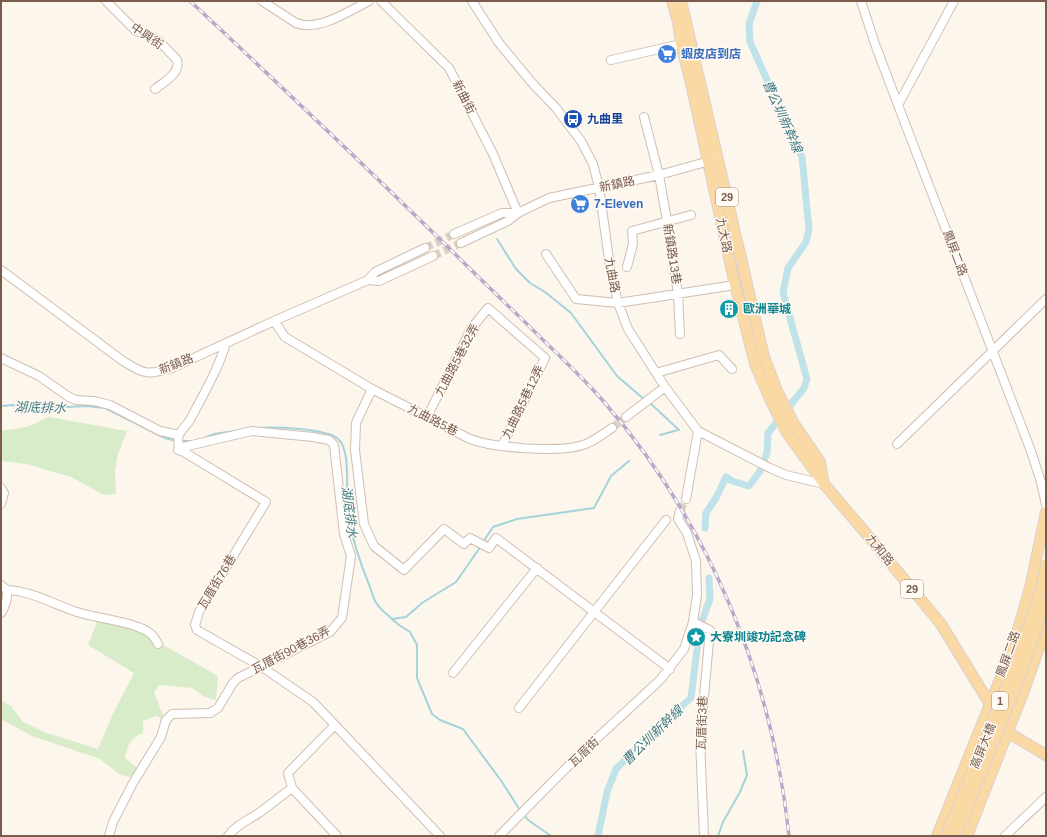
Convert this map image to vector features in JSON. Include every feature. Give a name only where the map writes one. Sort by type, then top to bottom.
[{"type":"main road","name":"九大路","points":[[672,1],[678,22],[735,285],[755,364],[773,394]]},
{"type":"main road","name":"九大路","points":[[681,1],[773,394]]},
{"type":"main road","name":"29","points":[[773,394],[820,462],[824,484]]},
{"type":"main road","name":"九和路","points":[[773,394],[786,433],[824,484],[941,624],[1007,732]]},
{"type":"main road","name":"鳳屏二路","points":[[937,836],[989,703],[1013,647],[1030,588],[1046,512]]},
{"type":"main road","name":"高屏大橋","points":[[946,836],[1018,658],[1040,592],[1046,564]]},
{"type":"main road","name":"高屏大橋","points":[[956,836],[1025,663],[1046,600]]},
{"type":"main road","name":"1","points":[[967,836],[1046,628]]},
{"type":"main road","name":"29","points":[[1007,732],[1046,756]]},
{"type":"street","name":"中興街","points":[[106,1],[136,31],[151,36],[159,41],[177,60],[177,71],[155,90]]},
{"type":"street","points":[[262,1],[296,23],[310,25],[325,22],[369,1]]},
{"type":"street","name":"新曲街","points":[[381,1],[449,68],[493,154],[518,213]]},
{"type":"street","name":"九曲路","points":[[472,1],[499,43],[533,84],[556,108],[581,141],[593,164],[599,187],[610,267],[618,303],[628,329],[665,387],[698,432],[770,468],[786,474],[824,484]]},
{"type":"street","name":"鳳屏二路","points":[[861,1],[875,44],[898,105],[1031,450],[1041,482],[1046,505]]},
{"type":"street","points":[[898,105],[954,1]]},
{"type":"street","points":[[611,60],[682,44]]},
{"type":"street","name":"新鎮路13巷","points":[[644,117],[659,175],[667,221],[678,294],[680,334]]},
{"type":"street","name":"新鎮路","points":[[461,242],[508,221],[518,213],[549,198],[659,175],[718,158]]},
{"type":"street","name":"新鎮路","points":[[454,234],[502,212],[518,213]]},
{"type":"street","points":[[627,267],[633,244],[632,231],[691,215]]},
{"type":"street","name":"新鎮路","points":[[1,270],[138,371],[154,373],[172,368],[368,280],[375,272],[425,248]]},
{"type":"street","points":[[546,254],[576,299],[618,303],[735,285]]},
{"type":"street","name":"新鎮路","points":[[368,280],[379,281],[433,256]]},
{"type":"street","points":[[897,444],[1046,299]]},
{"type":"street","name":"九曲路5巷32弄","points":[[427,417],[471,329],[488,308],[544,358]]},
{"type":"street","name":"九曲路5巷","points":[[274,321],[285,337],[372,389],[470,439],[482,443],[502,446],[553,449],[582,446],[593,441],[612,428]]},
{"type":"street","points":[[179,448],[179,435],[186,426],[214,374],[226,343]]},
{"type":"street","points":[[656,373],[719,355],[732,369]]},
{"type":"street","points":[[1,358],[39,376],[69,397],[76,400],[94,401],[110,405],[160,431],[179,435]]},
{"type":"street","name":"九曲路5巷12弄","points":[[502,446],[544,358]]},
{"type":"street","points":[[626,417],[665,387]]},
{"type":"street","points":[[372,389],[356,423],[355,450],[364,524],[374,546],[404,570],[444,529],[464,544],[470,538],[488,548],[496,538],[670,669]]},
{"type":"street","name":"瓦厝街90巷36弄","points":[[109,836],[113,822],[133,783],[161,737],[166,720],[172,714],[210,713],[218,708],[233,683],[238,678],[330,632],[342,618],[351,556],[344,534],[334,445],[329,440],[313,437],[252,431],[179,448]]},
{"type":"street","points":[[686,499],[698,432]]},
{"type":"street","name":"瓦厝街76巷","points":[[179,448],[178,450],[184,452],[266,502],[199,612],[195,624],[197,630],[262,667],[313,702],[440,836]]},
{"type":"street","points":[[1,488],[4,493],[1,504]]},
{"type":"street","name":"瓦厝街","points":[[498,836],[581,753],[660,680],[684,649],[693,622],[697,595],[696,561],[687,533],[678,519],[680,511]]},
{"type":"street","points":[[519,708],[666,520]]},
{"type":"street","points":[[453,673],[536,568]]},
{"type":"street","points":[[1,613],[6,606],[8,598],[4,587]]},
{"type":"street","points":[[4,587],[31,594],[76,612],[144,629],[154,635],[158,644]]},
{"type":"street","points":[[1030,588],[1046,589]]},
{"type":"street","name":"瓦厝街3巷","points":[[693,622],[710,630],[700,741],[704,836]]},
{"type":"street","points":[[337,836],[292,788],[288,774],[338,728]]},
{"type":"street","points":[[228,836],[241,824],[259,813],[292,788]]},
{"type":"street","points":[[1005,836],[1046,797]]},
{"type":"green space","points":[[49,417],[127,431],[118,454],[115,470],[116,494],[104,495],[71,477],[26,464],[1,461],[1,431],[27,427]]},
{"type":"green space","points":[[98,619],[123,622],[218,676],[216,700],[205,697],[192,688],[159,685],[154,693],[165,720],[156,716],[143,721],[143,733],[135,737],[128,746],[125,758],[139,769],[130,777],[119,774],[100,759],[32,736],[1,719],[1,700],[11,706],[23,722],[47,733],[98,749],[112,716],[134,673],[88,645]]},
{"type":"waterway","name":"曹公圳新幹線","points":[[705,528],[706,513],[716,498],[726,477],[732,481],[749,486],[760,471],[767,453],[768,433],[804,388],[807,379],[783,293],[788,268],[806,242],[809,229],[802,157],[750,42],[749,24],[757,1]]},
{"type":"waterway","points":[[497,239],[516,269],[530,283],[545,292],[571,313],[617,376],[645,400]]},
{"type":"waterway","points":[[649,402],[679,430]]},
{"type":"waterway","name":"湖底排水","points":[[1,406],[14,405],[47,408],[87,406],[105,408],[165,438],[176,441]]},
{"type":"waterway","name":"湖底排水","points":[[257,428],[312,430],[332,435],[338,439],[342,445],[347,463],[347,505],[354,542],[374,600],[392,619],[406,617],[422,603],[456,582],[481,546]]},
{"type":"waterway","name":"湖底排水","points":[[204,438],[214,434],[241,430]]},
{"type":"waterway","name":"湖底排水","points":[[660,435],[678,430]]},
{"type":"waterway","name":"湖底排水","points":[[180,441],[194,441]]},
{"type":"waterway","name":"湖底排水","points":[[483,542],[493,527],[517,519],[594,508],[611,476],[629,461]]},
{"type":"waterway","name":"曹公圳新幹線","points":[[702,621],[710,599],[709,578]]},
{"type":"waterway","points":[[392,619],[410,632],[417,645],[417,678],[432,714],[440,720],[463,729],[502,782],[521,812]]},
{"type":"waterway","name":"曹公圳新幹線","points":[[598,836],[607,792],[616,769],[646,738],[691,698],[699,633]]},
{"type":"waterway","points":[[718,836],[723,822],[740,792],[747,775],[743,751]]},
{"type":"waterway","points":[[524,815],[528,820],[551,836]]},
{"type":"tunnel","points":[[425,248],[454,234]]},
{"type":"tunnel","points":[[433,256],[461,243]]},
{"type":"tunnel","points":[[612,428],[626,417]]},
{"type":"tunnel","points":[[680,511],[686,499]]},
{"type":"railway","points":[[190,1],[354,156],[575,371],[605,403],[642,450],[676,500],[705,552],[730,606],[751,661],[768,718],[781,777],[789,836]]},
{"type":"place","name":"蝦皮店到店","points":[[667,54]]},
{"type":"place","name":"九曲里","points":[[573,119]]},
{"type":"place","name":"7-Eleven","points":[[580,204]]},
{"type":"place","name":"歐洲華城","points":[[729,309]]},
{"type":"place","name":"大寮圳竣功記念碑","points":[[696,637]]}]
